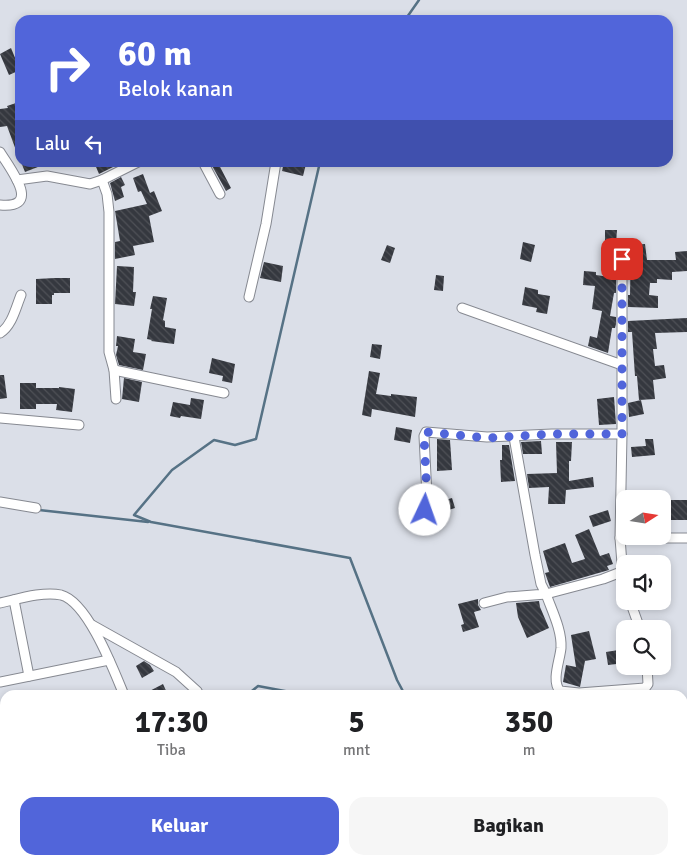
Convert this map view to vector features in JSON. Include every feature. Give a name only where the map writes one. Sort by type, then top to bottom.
[{"type":"street","points":[[0,152],[22,191],[21,200],[13,204],[0,205]]},
{"type":"street","points":[[17,180],[47,176],[90,184],[128,167]]},
{"type":"street","points":[[205,167],[220,194]]},
{"type":"street","points":[[249,297],[266,224],[275,167]]},
{"type":"street","points":[[102,180],[110,212],[109,352],[114,370],[116,399]]},
{"type":"street","points":[[621,490],[622,259]]},
{"type":"street","points":[[0,333],[9,324],[21,295]]},
{"type":"street","points":[[462,308],[622,366]]},
{"type":"street","points":[[114,370],[224,393]]},
{"type":"street","points":[[0,418],[79,425]]},
{"type":"street","points":[[425,510],[427,496],[424,433],[426,432],[487,438],[552,434],[622,434]]},
{"type":"street","points":[[514,437],[541,584],[559,632],[561,647],[556,677],[558,690]]},
{"type":"street","points":[[0,502],[36,508]]},
{"type":"street","points":[[671,538],[687,538]]},
{"type":"street","points":[[484,603],[507,597],[546,594],[616,574]]},
{"type":"street","points":[[0,602],[44,595],[60,595],[70,599],[80,608],[90,624],[122,690]]},
{"type":"street","points":[[14,600],[29,676]]},
{"type":"street","points":[[90,624],[176,672],[197,690]]},
{"type":"street","points":[[0,682],[109,660]]},
{"type":"street","points":[[646,690],[648,675]]},
{"type":"building","points":[[11,48],[15,58],[15,72],[9,75],[0,54]]},
{"type":"building","points":[[15,103],[15,148],[7,126],[0,127],[0,109],[8,108],[7,106]]},
{"type":"building","points":[[23,167],[38,167],[25,172]]},
{"type":"building","points":[[96,167],[113,167],[99,174]]},
{"type":"building","points":[[213,167],[220,167],[231,188],[226,191]]},
{"type":"building","points":[[283,167],[305,167],[303,176],[282,171]]},
{"type":"building","points":[[143,174],[150,193],[154,191],[162,211],[149,216],[154,242],[133,246],[135,255],[115,259],[115,242],[120,241],[115,211],[147,204],[141,191],[138,192],[133,178]]},
{"type":"building","points":[[121,177],[125,185],[121,187],[124,197],[115,201],[110,183]]},
{"type":"building","points":[[605,230],[617,230],[616,244],[605,243]]},
{"type":"building","points":[[523,242],[535,245],[531,262],[520,259]]},
{"type":"building","points":[[645,244],[647,260],[676,260],[675,252],[687,251],[687,271],[672,272],[672,280],[657,279],[657,283],[650,283],[649,295],[658,296],[658,308],[628,307],[631,245]]},
{"type":"building","points":[[387,245],[395,248],[390,263],[381,260]]},
{"type":"building","points":[[264,262],[283,266],[281,282],[260,278]]},
{"type":"building","points":[[117,266],[134,267],[133,292],[136,292],[134,306],[115,304]]},
{"type":"building","points":[[584,271],[596,272],[596,275],[616,278],[616,293],[614,293],[610,316],[616,317],[616,324],[615,328],[612,328],[608,353],[588,346],[590,336],[597,338],[602,311],[592,309],[595,286],[583,285]]},
{"type":"building","points":[[436,275],[444,276],[443,291],[434,290]]},
{"type":"building","points":[[70,278],[70,293],[54,293],[52,295],[52,304],[36,304],[36,279]]},
{"type":"building","points":[[525,287],[538,290],[538,294],[550,296],[547,314],[536,312],[537,308],[522,305]]},
{"type":"building","points":[[153,296],[167,298],[163,320],[165,321],[165,327],[176,329],[174,344],[147,339]]},
{"type":"building","points":[[687,318],[687,332],[655,333],[657,349],[653,349],[655,366],[664,365],[666,378],[653,380],[655,399],[639,400],[637,376],[635,376],[632,332],[628,332],[628,321]]},
{"type":"building","points":[[117,336],[135,339],[133,352],[146,354],[143,370],[119,365],[116,355],[118,346],[116,346]]},
{"type":"building","points":[[372,344],[382,345],[380,359],[370,357]]},
{"type":"building","points":[[212,358],[235,364],[232,383],[222,381],[223,376],[209,373]]},
{"type":"building","points":[[369,371],[380,373],[376,394],[417,397],[415,417],[372,409],[371,417],[362,415]]},
{"type":"building","points":[[0,375],[4,375],[7,398],[0,399]]},
{"type":"building","points":[[124,378],[142,382],[139,402],[122,399]]},
{"type":"building","points":[[20,383],[36,383],[36,388],[59,387],[75,389],[72,412],[56,410],[57,404],[36,404],[36,409],[20,409]]},
{"type":"building","points":[[614,397],[616,424],[599,425],[597,399]]},
{"type":"building","points":[[191,398],[204,400],[201,419],[170,416],[173,402],[190,405]]},
{"type":"building","points":[[641,400],[644,414],[629,417],[628,403]]},
{"type":"building","points":[[396,427],[412,430],[410,443],[394,440]]},
{"type":"building","points":[[437,439],[450,440],[452,470],[437,471]]},
{"type":"building","points":[[645,439],[653,439],[655,455],[632,457],[631,447],[646,446]]},
{"type":"building","points":[[541,441],[542,454],[523,454],[521,442]]},
{"type":"building","points":[[556,442],[572,442],[571,461],[569,461],[569,481],[593,477],[594,487],[566,490],[565,504],[548,504],[549,487],[529,488],[527,474],[557,473]]},
{"type":"building","points":[[502,445],[509,445],[515,481],[501,482],[500,460],[502,460]]},
{"type":"building","points":[[420,498],[419,511],[404,514],[402,501]]},
{"type":"building","points":[[452,498],[455,508],[435,514],[432,504]]},
{"type":"building","points":[[671,500],[687,500],[687,520],[671,520]]},
{"type":"building","points":[[608,510],[611,521],[593,527],[589,516]]},
{"type":"building","points":[[589,529],[600,556],[609,553],[613,564],[607,566],[609,570],[550,587],[545,573],[549,572],[543,551],[565,543],[572,563],[585,559],[575,535]]},
{"type":"building","points":[[478,599],[478,605],[481,610],[474,612],[479,627],[463,632],[461,625],[464,624],[458,604]]},
{"type":"building","points":[[539,601],[549,628],[527,638],[518,617],[516,603]]},
{"type":"building","points":[[589,631],[596,659],[585,661],[580,687],[563,682],[566,665],[576,667],[571,635]]},
{"type":"building","points":[[616,650],[616,664],[608,665],[606,652]]},
{"type":"building","points":[[144,661],[154,671],[142,678],[136,666]]},
{"type":"building","points":[[163,684],[166,690],[152,690]]},
{"type":"waterway","points":[[408,15],[419,0]]},
{"type":"waterway","points":[[319,167],[256,439],[235,445],[214,440],[172,470],[134,515],[151,522],[350,558],[402,690]]},
{"type":"waterway","points":[[39,510],[148,522]]},
{"type":"waterway","points":[[253,690],[258,686],[279,690]]},
{"type":"route","points":[[425,510],[427,496],[424,433],[426,432],[487,438],[552,434],[622,434],[622,259]]}]
